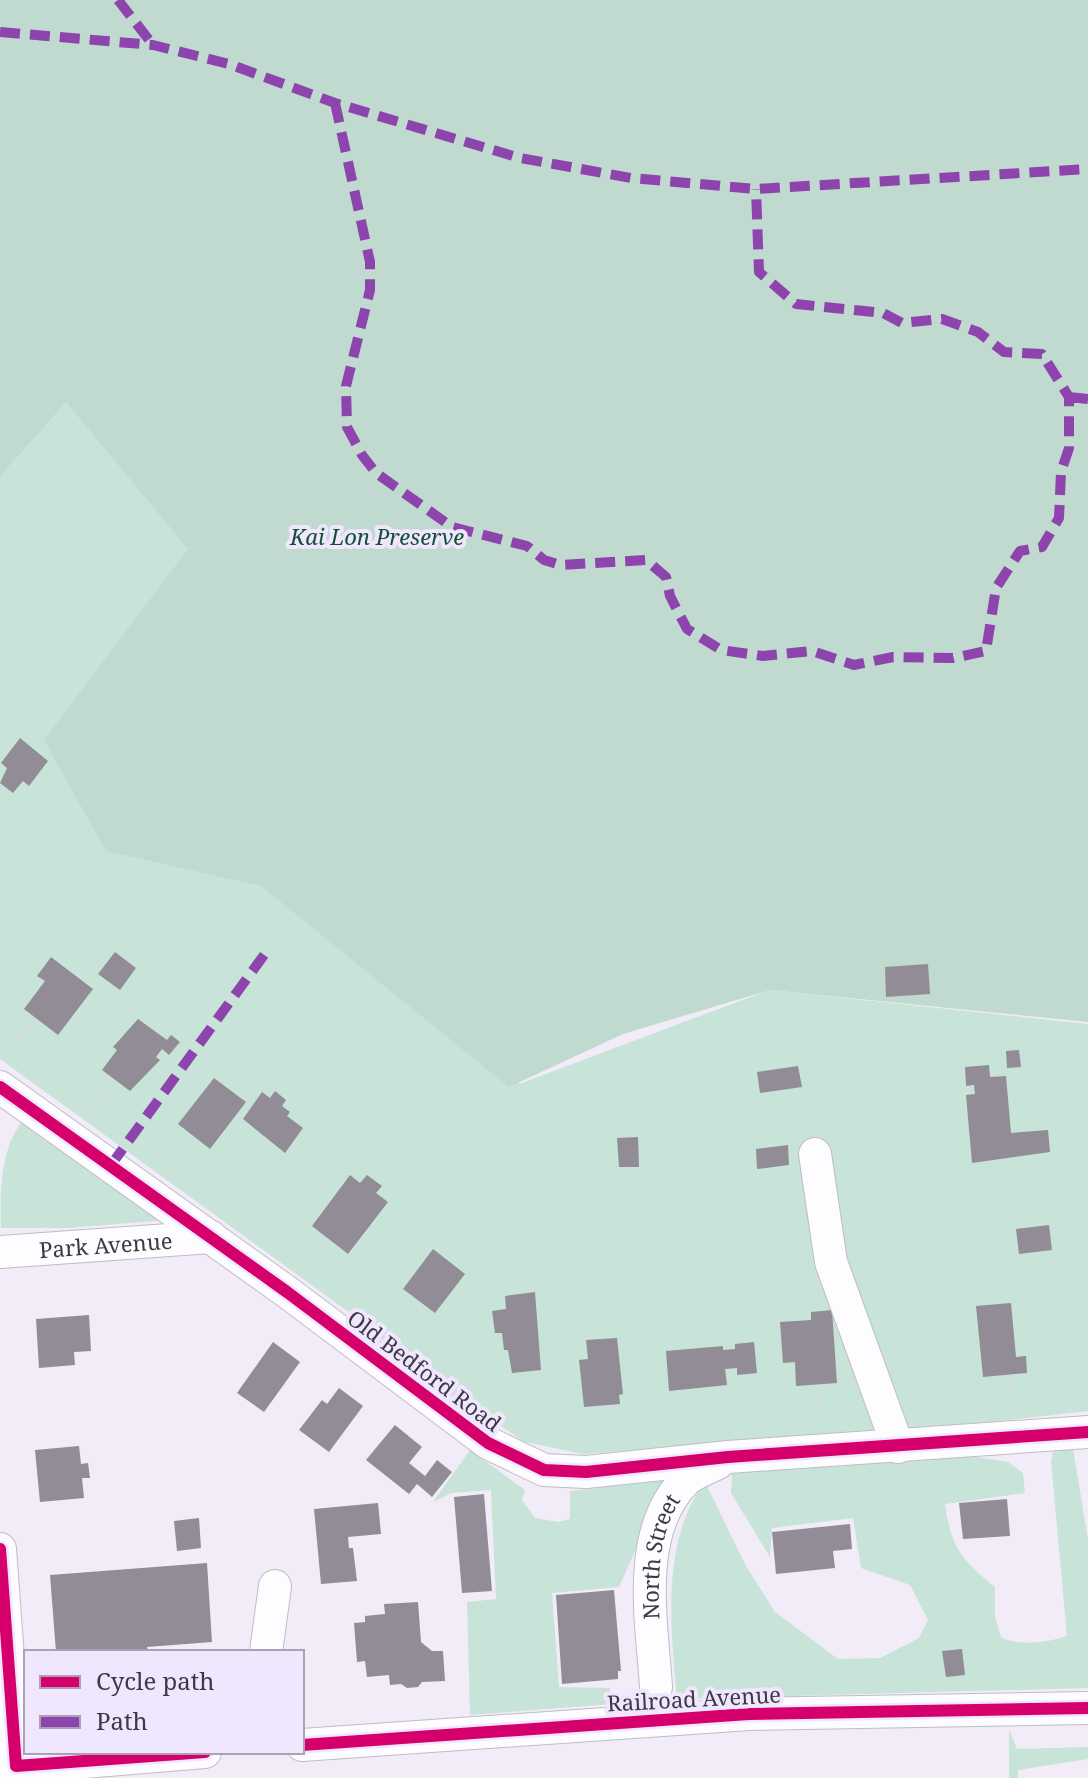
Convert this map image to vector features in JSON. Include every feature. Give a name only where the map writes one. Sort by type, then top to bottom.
[{"type":"street","name":"Old Bedford Road","points":[[1,1087],[211,1237],[488,1443],[544,1470],[586,1472],[716,1459],[1088,1432]]},
{"type":"street","points":[[815,1154],[831,1262],[898,1447]]},
{"type":"street","name":"Park Avenue","points":[[0,1252],[211,1237]]},
{"type":"street","name":"North Street","points":[[656,1687],[651,1607],[653,1545],[665,1508],[687,1479],[716,1459]]},
{"type":"street","points":[[0,1549],[13,1721],[8,1768],[180,1754]]},
{"type":"street","points":[[266,1650],[275,1586]]},
{"type":"street","name":"Railroad Avenue","points":[[304,1745],[690,1717],[1088,1708]]},
{"type":"path","points":[[1,1087],[31,1023]]},
{"type":"path","points":[[71,1136],[112,1083]]},
{"type":"path","points":[[153,1195],[194,1139]]},
{"type":"path","points":[[382,1363],[420,1305]]},
{"type":"path","points":[[697,1391],[716,1459]]},
{"type":"green space","name":"Kai Lon Preserve","points":[[0,0],[1088,0],[1088,1022],[770,990],[623,1034],[509,1087],[261,886],[106,851],[44,740],[188,549],[66,402],[0,476]]},
{"type":"green space","points":[[0,360],[1088,498],[503,888],[519,1084],[769,990],[1088,1024],[1088,1411],[947,1427],[583,1454],[525,1442],[427,1377],[350,1313],[0,1059]]},
{"type":"green space","points":[[23,1121],[167,1220],[69,1228],[1,1228],[1,1186],[6,1157],[15,1132]]},
{"type":"green space","points":[[1073,1448],[1088,1540],[1088,1688],[677,1699],[671,1615],[675,1558],[681,1531],[705,1482],[746,1566],[775,1612],[838,1659],[880,1658],[919,1638],[928,1620],[910,1585],[861,1568],[853,1518],[772,1528],[770,1557],[731,1493],[732,1474],[741,1470],[969,1456],[1008,1462],[1023,1473],[1025,1493],[945,1504],[951,1532],[960,1552],[995,1587],[995,1617],[1001,1637],[1016,1642],[1034,1642],[1067,1636],[1051,1462],[1053,1452]]},
{"type":"green space","points":[[470,1450],[525,1490],[522,1500],[535,1518],[558,1522],[570,1519],[570,1491],[667,1480],[619,1587],[552,1593],[559,1687],[610,1688],[612,1704],[470,1715],[467,1602],[496,1599],[491,1490],[451,1493],[433,1502]]},
{"type":"green space","points":[[1009,1729],[1017,1749],[1088,1747],[1088,1759],[1018,1770],[1018,1778],[1009,1778]]},
{"type":"building","points":[[20,738],[48,761],[29,786],[23,781],[13,793],[0,783],[7,768],[1,763]]},
{"type":"building","points":[[115,952],[136,968],[120,990],[98,974]]},
{"type":"building","points":[[51,957],[93,989],[58,1035],[24,1009],[45,981],[37,976]]},
{"type":"building","points":[[928,964],[930,994],[886,997],[885,967]]},
{"type":"building","points":[[138,1019],[167,1040],[171,1035],[180,1042],[169,1055],[162,1049],[156,1057],[160,1060],[130,1091],[102,1070],[117,1050],[113,1047]]},
{"type":"building","points":[[1019,1050],[1021,1067],[1007,1068],[1006,1051]]},
{"type":"building","points":[[989,1065],[990,1077],[1006,1076],[1011,1133],[1048,1130],[1050,1152],[972,1163],[966,1095],[975,1094],[974,1085],[966,1086],[965,1067]]},
{"type":"building","points":[[798,1066],[802,1087],[760,1093],[757,1072]]},
{"type":"building","points":[[214,1078],[246,1102],[210,1149],[178,1124]]},
{"type":"building","points":[[275,1091],[286,1100],[282,1106],[290,1112],[287,1116],[303,1128],[285,1153],[243,1119],[262,1092],[270,1098]]},
{"type":"building","points":[[638,1137],[639,1167],[619,1167],[617,1138]]},
{"type":"building","points":[[788,1145],[789,1165],[757,1169],[756,1149]]},
{"type":"building","points":[[350,1175],[360,1183],[367,1175],[382,1186],[376,1193],[388,1202],[348,1254],[312,1226]]},
{"type":"building","points":[[1049,1225],[1052,1250],[1019,1254],[1016,1229]]},
{"type":"building","points":[[433,1249],[465,1274],[435,1313],[403,1289]]},
{"type":"building","points":[[535,1292],[541,1370],[512,1373],[502,1333],[495,1333],[492,1311],[506,1309],[505,1296]]},
{"type":"building","points":[[1011,1303],[1016,1357],[1026,1356],[1027,1373],[983,1377],[976,1306]]},
{"type":"building","points":[[832,1310],[837,1383],[796,1386],[795,1362],[783,1363],[780,1322],[811,1320],[811,1312]]},
{"type":"building","points":[[89,1315],[91,1351],[74,1352],[75,1365],[39,1368],[36,1319]]},
{"type":"building","points":[[617,1338],[623,1394],[619,1395],[620,1404],[584,1407],[579,1360],[588,1359],[586,1340]]},
{"type":"building","points":[[273,1342],[300,1362],[264,1412],[237,1393]]},
{"type":"building","points":[[754,1342],[757,1373],[737,1375],[737,1368],[725,1369],[727,1385],[669,1391],[666,1351],[723,1346],[723,1350],[735,1349],[735,1344]]},
{"type":"building","points":[[339,1388],[363,1406],[329,1452],[299,1430],[322,1400],[327,1404]]},
{"type":"building","points":[[395,1425],[422,1447],[409,1463],[425,1476],[437,1460],[452,1472],[432,1497],[417,1484],[409,1494],[366,1460]]},
{"type":"building","points":[[79,1446],[81,1464],[88,1463],[90,1478],[82,1478],[84,1498],[40,1502],[35,1450]]},
{"type":"building","points":[[484,1494],[492,1591],[462,1593],[454,1497]]},
{"type":"building","points":[[1007,1499],[1010,1536],[963,1539],[959,1503]]},
{"type":"building","points":[[378,1503],[381,1534],[348,1537],[349,1548],[353,1548],[357,1581],[321,1584],[314,1509]]},
{"type":"building","points":[[199,1518],[201,1548],[177,1551],[174,1521]]},
{"type":"building","points":[[850,1524],[852,1549],[833,1551],[835,1568],[776,1574],[772,1532]]},
{"type":"building","points":[[207,1563],[212,1642],[147,1647],[148,1650],[56,1650],[50,1575]]},
{"type":"building","points":[[614,1590],[621,1671],[618,1671],[618,1679],[562,1684],[556,1595]]},
{"type":"building","points":[[418,1602],[421,1642],[432,1651],[443,1651],[445,1681],[422,1682],[418,1687],[407,1688],[401,1684],[390,1685],[389,1675],[367,1677],[365,1661],[357,1662],[354,1623],[365,1622],[365,1616],[385,1614],[384,1604]]},
{"type":"building","points":[[962,1649],[965,1675],[946,1677],[942,1651]]},
{"type":"marked path","points":[[118,0],[153,45]]},
{"type":"marked path","points":[[0,32],[153,45],[229,64],[335,103],[520,158],[631,178],[756,189],[1088,169]]},
{"type":"marked path","points":[[335,103],[370,262],[370,290],[346,386],[347,427],[376,473],[452,527],[527,546],[544,560],[560,565],[646,560],[666,577],[670,596],[687,629],[721,650],[763,656],[812,651],[854,665],[893,657],[953,658],[986,651],[996,588],[1020,551],[1042,547],[1059,518],[1061,472],[1069,448],[1069,397],[1042,354],[1004,352],[978,332],[942,319],[902,323],[883,313],[796,304],[759,272],[756,189]]},
{"type":"marked path","points":[[1069,397],[1088,399]]},
{"type":"marked path","points":[[111,1165],[267,951]]},
{"type":"cycle path","points":[[0,1087],[287,1292],[488,1443],[544,1470],[586,1472],[728,1457],[1088,1432]]},
{"type":"cycle path","points":[[0,1549],[16,1766],[178,1754]]},
{"type":"cycle path","points":[[304,1745],[749,1714],[1088,1708]]}]
